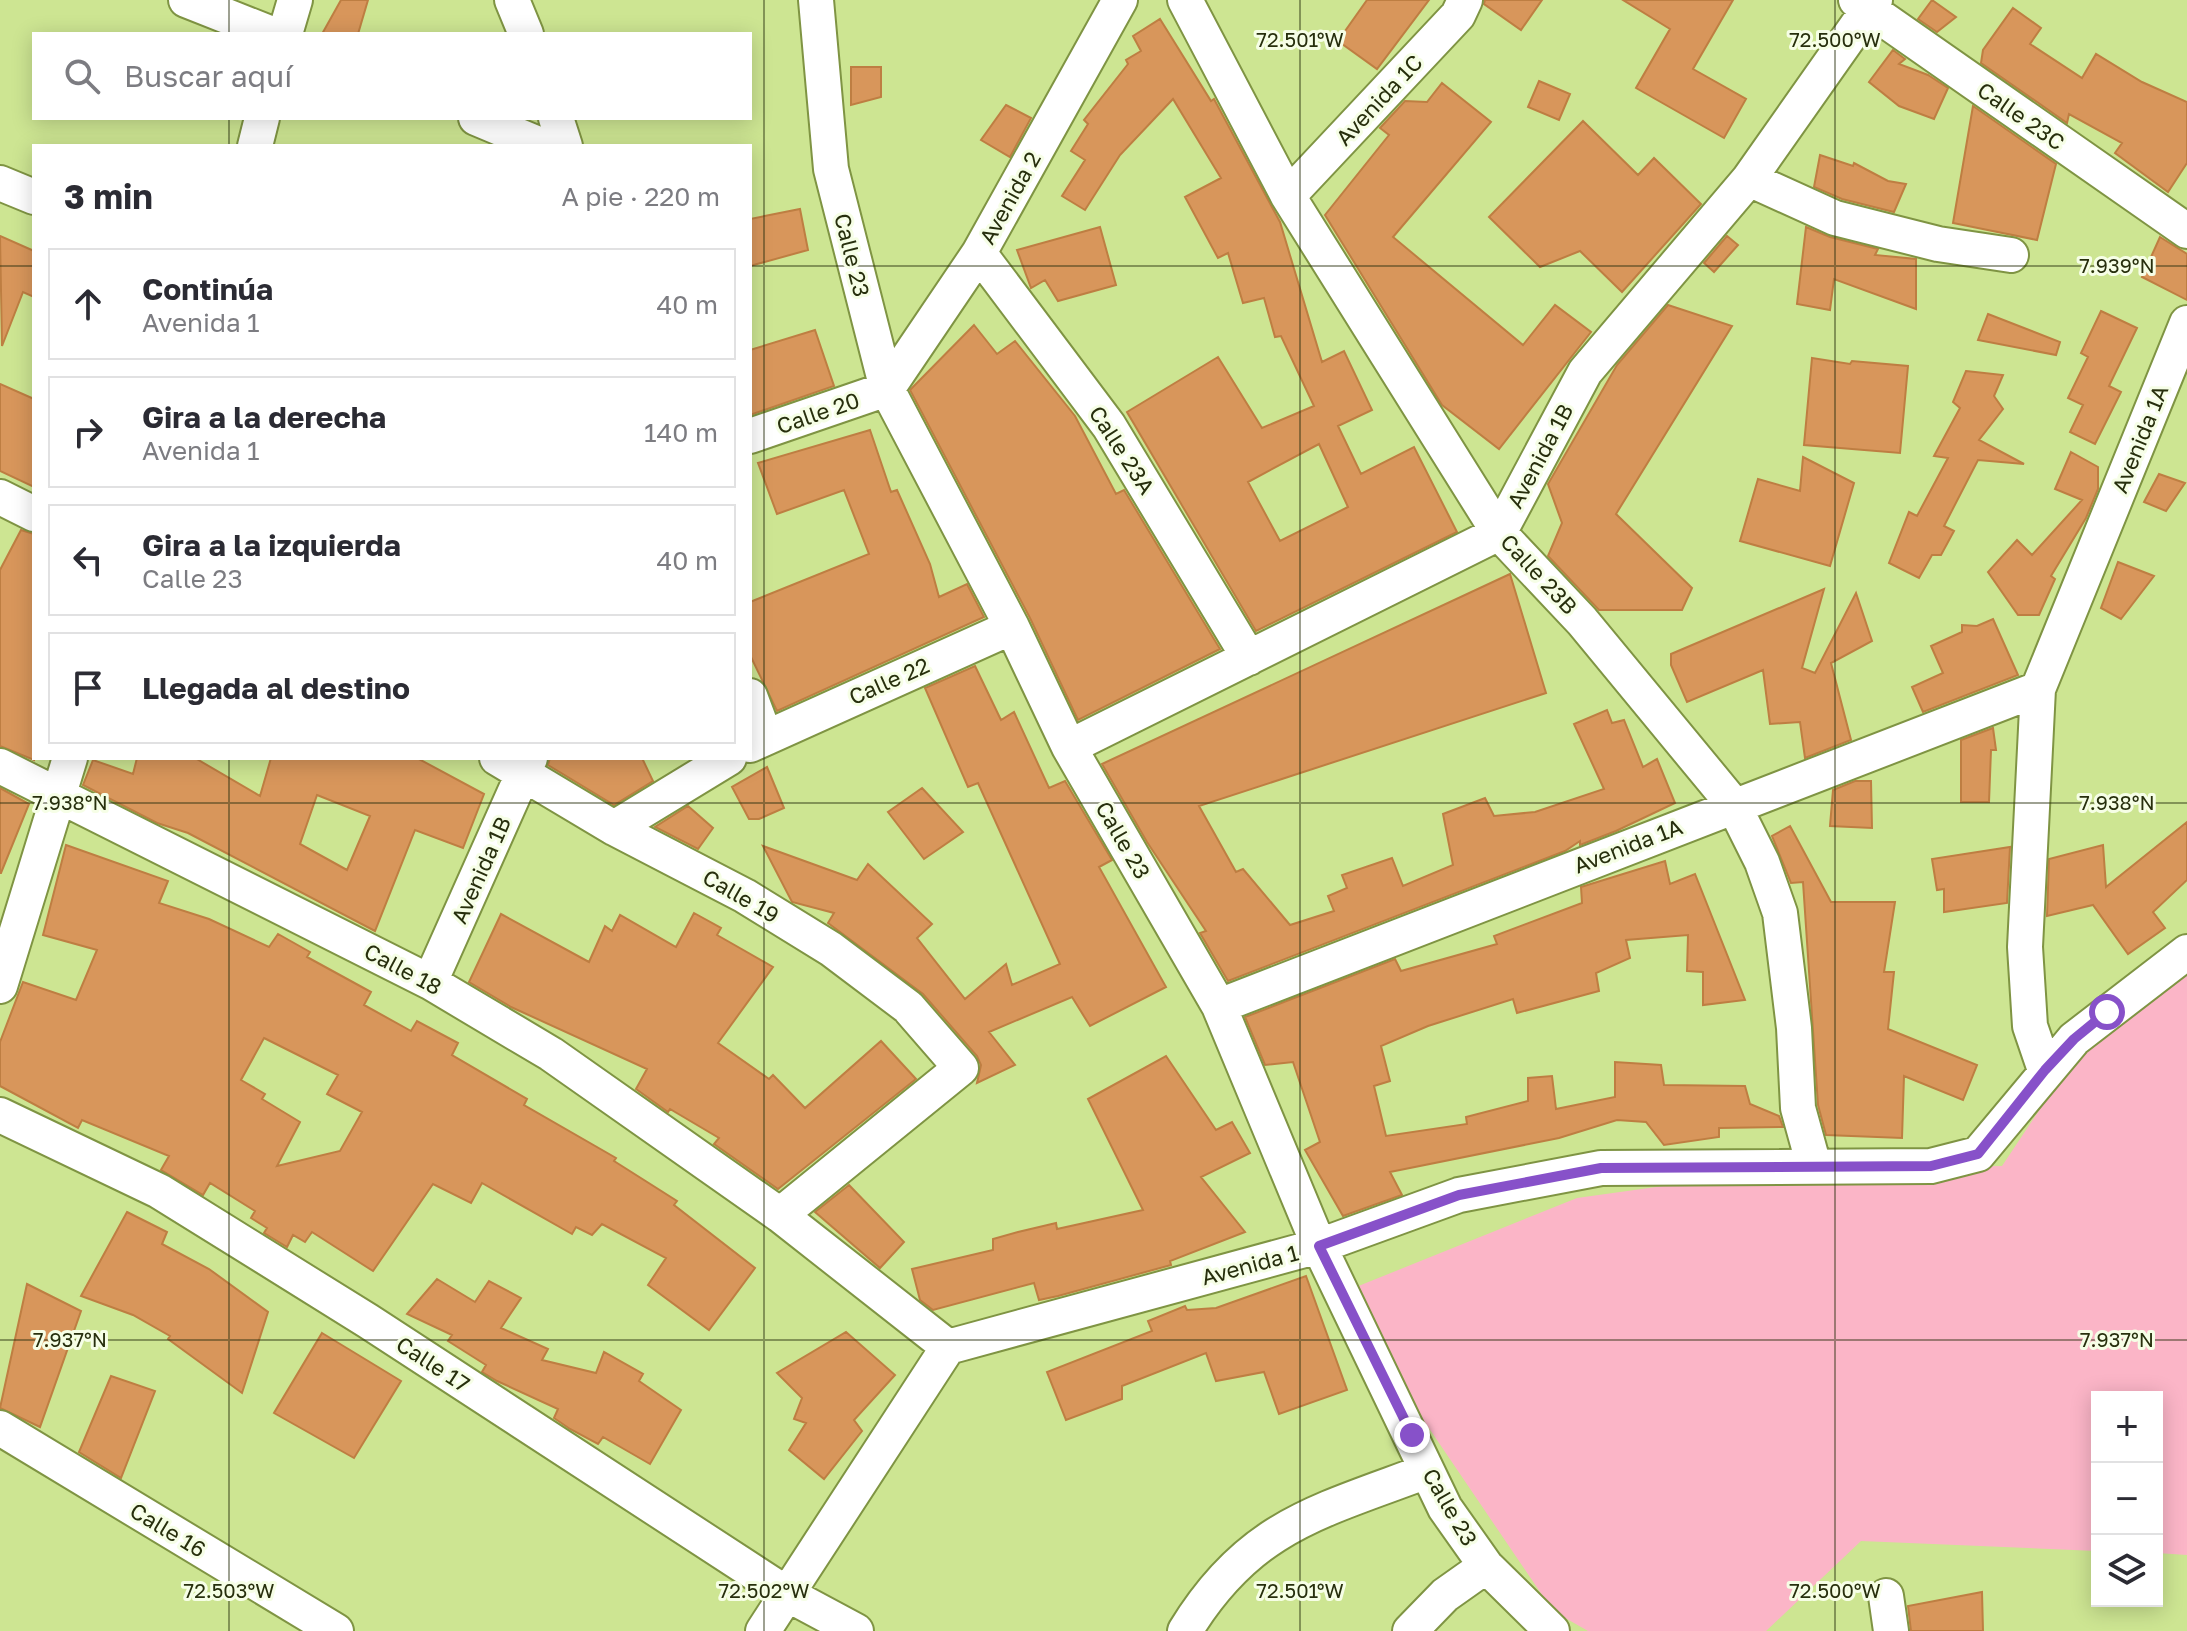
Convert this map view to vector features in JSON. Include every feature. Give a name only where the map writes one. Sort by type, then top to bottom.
[{"type":"street","points":[[186,0],[267,32]]},
{"type":"street","points":[[286,32],[295,0]]},
{"type":"street","points":[[512,0],[525,32]]},
{"type":"street","name":"Calle 23","points":[[816,0],[831,169],[887,389],[1012,627],[1069,747],[1219,1006],[1319,1246],[1445,1508],[1486,1566],[1552,1631]]},
{"type":"street","name":"Avenida 2","points":[[887,389],[979,253],[1120,0]]},
{"type":"street","name":"Calle 23B","points":[[1185,0],[1288,196],[1499,533],[1582,621],[1733,804],[1762,862],[1780,913],[1794,1028],[1798,1108],[1814,1166]]},
{"type":"street","name":"Avenida 1C","points":[[1288,196],[1458,15],[1465,0]]},
{"type":"street","name":"Avenida 1B","points":[[1069,747],[1499,533],[1585,372],[1749,179],[1867,3]]},
{"type":"street","name":"Calle 23C","points":[[1867,3],[2187,231]]},
{"type":"street","points":[[256,144],[262,120]]},
{"type":"street","points":[[481,120],[538,144]]},
{"type":"street","points":[[557,120],[564,144]]},
{"type":"street","points":[[1749,179],[1835,218],[1938,244],[2011,255]]},
{"type":"street","points":[[0,183],[32,196]]},
{"type":"street","name":"Calle 23A","points":[[979,253],[1109,426],[1249,658]]},
{"type":"street","name":"Avenida 1A","points":[[2045,1070],[2030,1026],[2025,947],[2038,689],[2187,323]]},
{"type":"street","name":"Calle 20","points":[[752,435],[887,389]]},
{"type":"street","points":[[0,497],[32,513]]},
{"type":"street","name":"Calle 22","points":[[752,707],[758,740],[1012,627]]},
{"type":"street","name":"Avenida 1A","points":[[1219,1006],[1733,804],[2038,689]]},
{"type":"street","points":[[0,986],[69,760]]},
{"type":"street","points":[[614,828],[726,760]]},
{"type":"street","name":"Avenida 1B","points":[[430,982],[517,763]]},
{"type":"street","name":"Calle 19","points":[[517,763],[614,828],[745,896],[831,949],[908,1007],[961,1068],[780,1215]]},
{"type":"street","name":"Calle 18","points":[[0,766],[430,982],[551,1054],[676,1146],[780,1215],[948,1347]]},
{"type":"street","name":"Avenida 1","points":[[948,1347],[1319,1246],[1459,1195],[1601,1168],[1931,1166],[1978,1154],[2074,1039],[2187,952]]},
{"type":"street","name":"Calle 17","points":[[0,1115],[159,1191],[368,1321],[787,1594],[856,1631]]},
{"type":"street","points":[[763,1631],[948,1347]]},
{"type":"street","name":"Calle 16","points":[[0,1428],[336,1631]]},
{"type":"street","points":[[1185,1631],[1206,1595],[1242,1557],[1271,1535],[1321,1511],[1427,1471]]},
{"type":"street","points":[[1410,1631],[1445,1595],[1486,1566]]},
{"type":"street","points":[[1886,1596],[1891,1631]]},
{"type":"shaded area","points":[[2187,973],[2187,1555],[2163,1553],[2163,1391],[2091,1391],[2091,1551],[1861,1541],[1766,1631],[1588,1631],[1553,1611],[1420,1415],[1356,1287],[1577,1198],[1778,1170],[2002,1166],[2076,1055]]},
{"type":"building","points":[[341,0],[368,0],[359,32],[323,32]]},
{"type":"building","points":[[1367,0],[1429,0],[1377,69],[1338,41]]},
{"type":"building","points":[[1485,0],[1542,0],[1521,30],[1484,4]]},
{"type":"building","points":[[1623,0],[1733,0],[1693,69],[1746,99],[1724,138],[1636,88],[1670,29]]},
{"type":"building","points":[[1932,0],[1956,17],[1937,32],[1918,19]]},
{"type":"building","points":[[2013,8],[2041,28],[2030,44],[2082,78],[2096,54],[2142,82],[2187,102],[2187,163],[2168,192],[2115,153],[2122,143],[2069,114],[2067,123],[1981,63],[1983,50]]},
{"type":"building","points":[[1160,19],[1211,101],[1214,99],[1280,222],[1322,362],[1344,351],[1372,410],[1338,426],[1361,474],[1414,447],[1457,532],[1256,631],[1127,412],[1218,357],[1262,428],[1314,406],[1281,336],[1275,337],[1264,298],[1243,303],[1228,253],[1218,258],[1185,197],[1221,178],[1173,99],[1120,155],[1085,210],[1062,196],[1085,160],[1071,151],[1088,124],[1084,120],[1128,64],[1126,60],[1141,51],[1133,36]],"holes":[[[1319,444],[1348,507],[1280,541],[1248,482]]]},
{"type":"building","points":[[1893,50],[1905,59],[1899,64],[1928,75],[1948,88],[1934,119],[1899,106],[1869,82]]},
{"type":"building","points":[[851,67],[881,67],[881,97],[851,105]]},
{"type":"building","points":[[1539,81],[1570,94],[1559,120],[1528,107]]},
{"type":"building","points":[[1442,83],[1491,122],[1393,237],[1523,345],[1555,305],[1591,332],[1499,449],[1442,405],[1325,215],[1389,135],[1380,128],[1405,101],[1427,102]]},
{"type":"building","points":[[1006,105],[1031,118],[1010,157],[981,140]]},
{"type":"building","points":[[1973,106],[2056,164],[2037,240],[1953,223]]},
{"type":"building","points":[[1583,121],[1638,175],[1654,158],[1701,204],[1622,292],[1580,251],[1540,267],[1489,217]]},
{"type":"building","points":[[1820,155],[1853,166],[1854,163],[1888,181],[1906,184],[1894,212],[1842,199],[1814,187]]},
{"type":"building","points":[[800,209],[808,250],[752,265],[752,219]]},
{"type":"building","points":[[1100,227],[1116,285],[1058,301],[1045,280],[1031,288],[1017,250]]},
{"type":"building","points":[[1806,227],[1830,237],[1878,249],[1875,255],[1916,259],[1916,309],[1834,279],[1830,310],[1797,304]]},
{"type":"building","points":[[0,236],[32,250],[32,296],[23,292],[2,346]]},
{"type":"building","points":[[1727,236],[1738,245],[1714,272],[1704,263]]},
{"type":"building","points":[[2160,237],[2187,254],[2187,300],[2142,277]]},
{"type":"building","points":[[1668,305],[1732,326],[1616,514],[1692,588],[1682,610],[1599,610],[1548,556],[1562,523],[1548,484],[1617,365]]},
{"type":"building","points":[[2101,311],[2137,328],[2109,386],[2121,392],[2095,444],[2070,432],[2083,405],[2068,398],[2088,357],[2081,353]]},
{"type":"building","points":[[1988,314],[2060,342],[2056,355],[1978,340]]},
{"type":"building","points":[[974,325],[997,354],[1015,341],[1075,416],[1116,494],[1124,490],[1220,649],[1078,720],[1030,618],[910,390]]},
{"type":"building","points":[[815,330],[834,386],[752,414],[752,349]]},
{"type":"building","points":[[1812,358],[1850,364],[1852,361],[1908,366],[1900,453],[1804,445]]},
{"type":"building","points":[[1966,371],[2003,375],[1994,396],[2003,409],[1979,440],[2024,464],[1978,460],[1944,526],[1954,531],[1941,555],[1932,555],[1919,578],[1889,563],[1909,512],[1917,516],[1948,458],[1934,456],[1960,408],[1953,402]]},
{"type":"building","points":[[0,384],[32,398],[32,486],[0,471]]},
{"type":"building","points":[[870,430],[891,492],[897,490],[930,564],[939,597],[967,584],[984,617],[777,711],[752,659],[752,601],[869,554],[844,490],[777,514],[758,463]]},
{"type":"building","points":[[2071,452],[2098,467],[2098,489],[2086,518],[2051,576],[2055,579],[2039,615],[2018,615],[1988,572],[2017,540],[2032,555],[2082,500],[2055,489]]},
{"type":"building","points":[[1803,457],[1854,483],[1830,566],[1740,541],[1758,479],[1800,491]]},
{"type":"building","points":[[2159,474],[2185,483],[2166,511],[2144,502]]},
{"type":"building","points":[[21,530],[32,533],[32,759],[0,746],[0,570]]},
{"type":"building","points":[[2118,562],[2154,576],[2121,619],[2101,608]]},
{"type":"building","points":[[1510,574],[1546,693],[1199,806],[1236,872],[1243,869],[1290,925],[1334,911],[1328,896],[1347,888],[1342,875],[1392,858],[1403,886],[1453,865],[1443,814],[1485,798],[1494,816],[1535,812],[1604,789],[1574,724],[1607,710],[1612,723],[1624,720],[1643,767],[1657,759],[1675,803],[1616,831],[1580,845],[1580,841],[1565,851],[1228,981],[1200,933],[1206,931],[1147,842],[1102,764]]},
{"type":"building","points":[[1824,589],[1802,668],[1815,673],[1856,593],[1872,641],[1831,663],[1851,740],[1805,758],[1800,722],[1770,724],[1763,670],[1687,702],[1671,665],[1671,654]]},
{"type":"building","points":[[1993,619],[2018,675],[1923,712],[1912,687],[1943,673],[1931,646],[1962,632],[1962,625],[1977,626]]},
{"type":"building","points":[[975,666],[1001,720],[1014,712],[1049,788],[1065,781],[1112,860],[1099,867],[1166,987],[1090,1026],[1072,997],[989,1032],[1015,1065],[977,1083],[981,1065],[977,1056],[923,994],[828,923],[834,913],[792,902],[763,846],[857,880],[868,864],[932,924],[917,938],[965,999],[1006,964],[1012,985],[1060,964],[978,783],[968,787],[925,688]]},
{"type":"building","points":[[1993,728],[1996,750],[1991,750],[1989,802],[1961,802],[1961,740]]},
{"type":"building","points":[[93,760],[133,774],[136,760],[198,760],[260,796],[270,760],[421,760],[484,794],[463,848],[415,830],[375,931],[188,833],[157,823],[83,785]],"holes":[[[317,795],[370,816],[347,870],[300,844]]]},
{"type":"building","points":[[549,760],[643,760],[653,781],[614,805],[548,765]]},
{"type":"building","points":[[767,767],[784,808],[759,819],[749,819],[732,787]]},
{"type":"building","points":[[1855,781],[1871,781],[1872,828],[1830,826],[1833,790]]},
{"type":"building","points":[[0,788],[29,804],[1,873],[0,873]]},
{"type":"building","points":[[922,788],[963,832],[924,859],[888,812]]},
{"type":"building","points":[[688,806],[713,828],[698,849],[655,827]]},
{"type":"building","points":[[2187,822],[2187,880],[2153,912],[2165,928],[2128,954],[2093,905],[2047,916],[2049,859],[2103,845],[2106,887]]},
{"type":"building","points":[[1790,826],[1831,902],[1895,902],[1884,972],[1894,972],[1888,1029],[1977,1065],[1963,1100],[1904,1076],[1902,1138],[1826,1135],[1818,1105],[1803,882],[1791,883],[1772,836]]},
{"type":"building","points":[[66,845],[168,881],[159,903],[209,919],[269,947],[278,934],[310,952],[307,957],[371,992],[364,1005],[411,1031],[417,1021],[458,1043],[452,1055],[527,1099],[524,1105],[616,1158],[614,1161],[677,1201],[674,1205],[755,1268],[709,1330],[648,1285],[666,1258],[602,1224],[592,1235],[576,1227],[572,1234],[482,1183],[471,1203],[433,1184],[373,1271],[312,1232],[305,1242],[293,1235],[287,1247],[264,1233],[267,1228],[251,1218],[255,1211],[210,1183],[203,1195],[161,1170],[169,1156],[82,1120],[78,1128],[0,1086],[0,1042],[23,982],[76,1000],[97,950],[43,935]],"holes":[[[264,1038],[338,1075],[327,1094],[362,1112],[340,1151],[277,1166],[300,1122],[262,1099],[265,1094],[241,1080]]]},
{"type":"building","points":[[2010,847],[2007,903],[1944,912],[1944,889],[1937,890],[1932,859]]},
{"type":"building","points":[[1665,861],[1670,884],[1695,874],[1745,1000],[1703,1005],[1703,972],[1687,971],[1688,935],[1626,940],[1630,958],[1596,973],[1599,991],[1517,1013],[1513,999],[1428,1026],[1381,1046],[1390,1081],[1374,1086],[1386,1136],[1467,1124],[1466,1117],[1528,1101],[1528,1078],[1552,1076],[1556,1109],[1615,1097],[1615,1062],[1661,1065],[1664,1085],[1745,1086],[1750,1104],[1779,1116],[1783,1127],[1719,1128],[1719,1137],[1664,1145],[1646,1122],[1617,1120],[1559,1138],[1390,1172],[1402,1195],[1343,1216],[1305,1150],[1320,1142],[1293,1062],[1265,1065],[1245,1017],[1395,959],[1401,971],[1497,944],[1494,936],[1582,903],[1581,887]]},
{"type":"building","points":[[694,913],[721,928],[717,935],[773,967],[718,1043],[769,1079],[773,1075],[805,1108],[881,1041],[916,1079],[778,1189],[714,1144],[719,1138],[670,1109],[668,1112],[636,1089],[647,1069],[511,1007],[469,982],[501,914],[589,962],[605,926],[612,931],[620,915],[676,947]]},
{"type":"building","points":[[1166,1056],[1216,1130],[1232,1122],[1250,1153],[1201,1177],[1245,1232],[1170,1261],[1171,1265],[1039,1300],[1034,1283],[933,1310],[920,1300],[912,1269],[993,1250],[993,1239],[1018,1232],[1056,1223],[1057,1229],[1143,1210],[1088,1099]]},
{"type":"building","points":[[849,1185],[904,1242],[880,1268],[815,1212]]},
{"type":"building","points":[[127,1212],[167,1232],[162,1244],[209,1269],[268,1312],[242,1393],[168,1339],[170,1336],[133,1315],[81,1296]]},
{"type":"building","points":[[1306,1276],[1347,1390],[1279,1414],[1264,1372],[1216,1381],[1206,1353],[1122,1386],[1122,1399],[1066,1420],[1047,1372],[1152,1331],[1148,1321],[1185,1306],[1187,1310],[1216,1308]]},
{"type":"building","points":[[437,1279],[475,1302],[489,1281],[521,1298],[501,1328],[548,1349],[542,1360],[596,1373],[604,1352],[643,1374],[639,1381],[681,1410],[650,1464],[603,1437],[598,1444],[570,1429],[554,1418],[558,1409],[482,1372],[486,1365],[448,1341],[452,1335],[407,1314]]},
{"type":"building","points":[[27,1284],[81,1311],[40,1427],[0,1408]]},
{"type":"building","points":[[846,1332],[895,1375],[854,1420],[862,1431],[824,1479],[789,1450],[806,1423],[794,1419],[802,1398],[777,1373]]},
{"type":"building","points":[[322,1333],[401,1381],[354,1458],[274,1413]]},
{"type":"building","points":[[111,1376],[155,1391],[121,1478],[79,1452]]},
{"type":"building","points":[[1982,1592],[1983,1631],[1911,1631],[1908,1606]]},
{"type":"route","points":[[1412,1435],[1319,1246],[1459,1195],[1601,1168],[1931,1166],[1978,1154],[2045,1070],[2074,1039],[2107,1012]]}]
